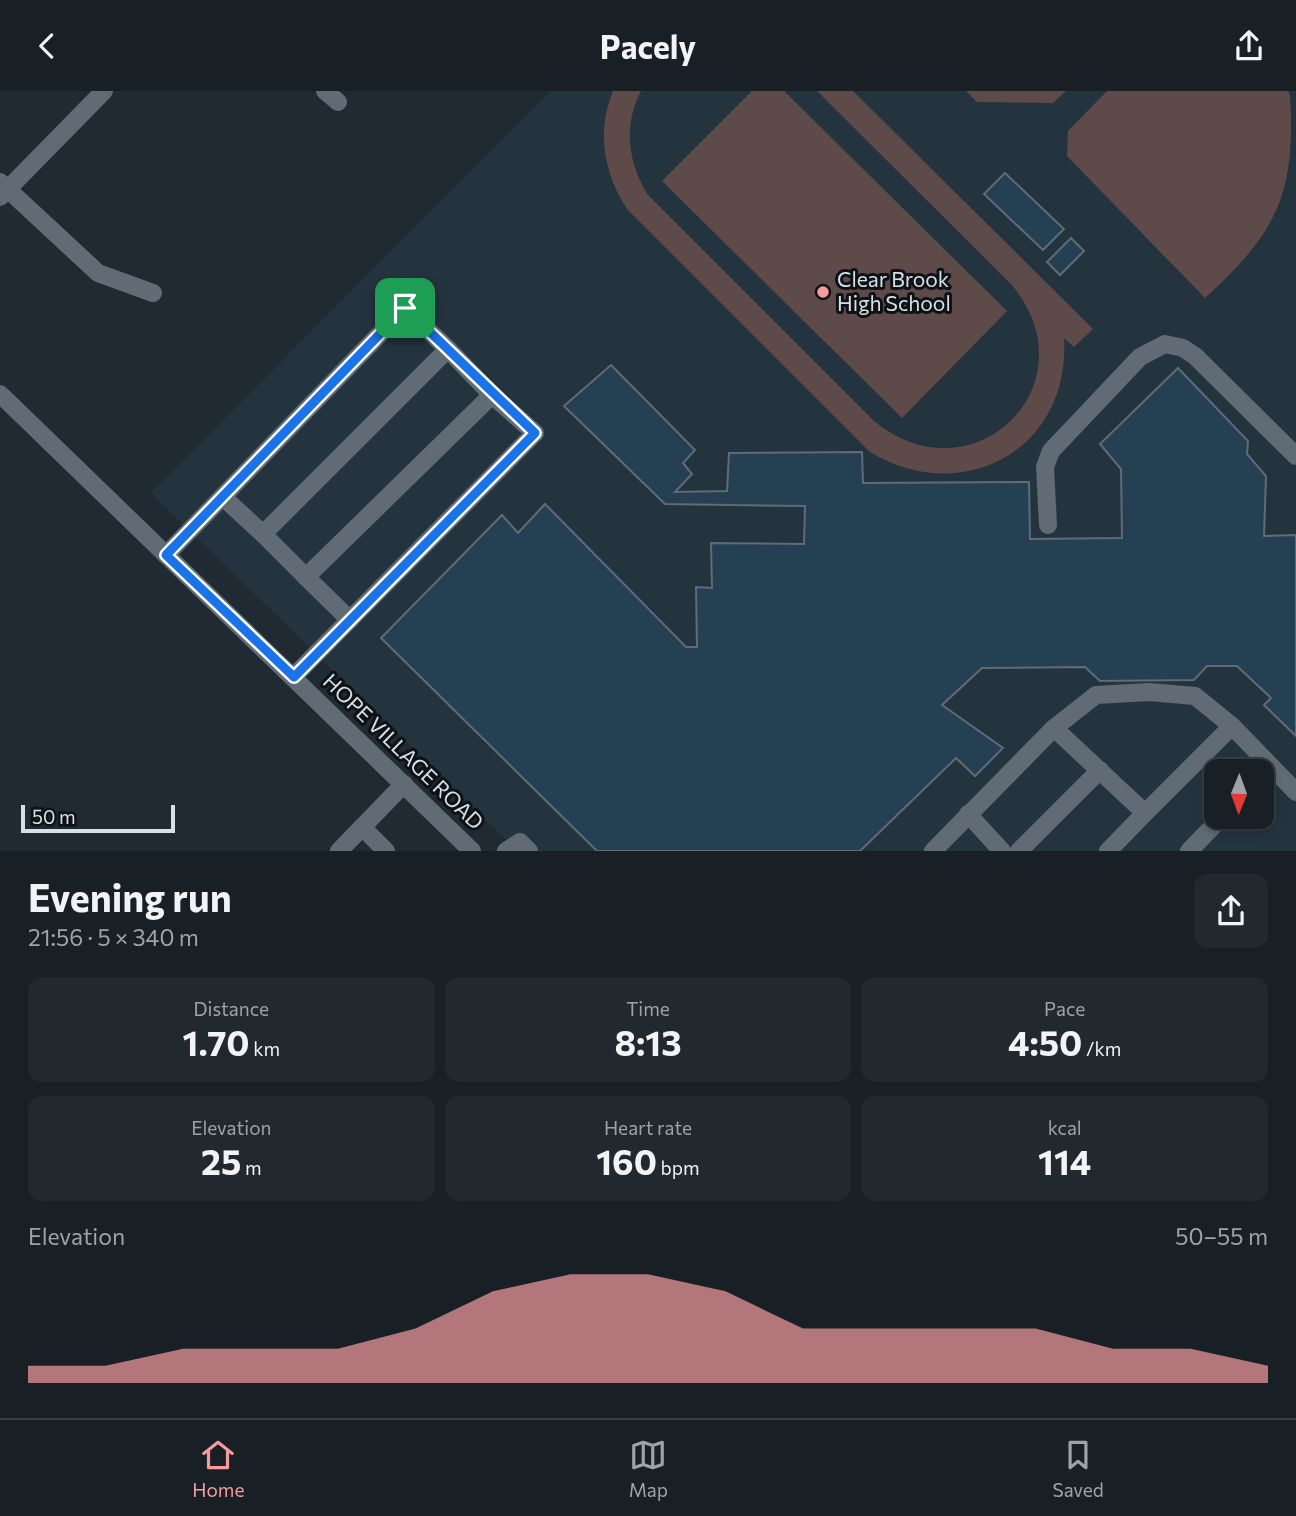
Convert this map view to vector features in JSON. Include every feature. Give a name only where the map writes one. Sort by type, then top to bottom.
[{"type":"street","points":[[104,91],[3,189],[98,273],[153,293]]},
{"type":"street","points":[[166,555],[405,308],[492,395],[535,433],[294,677]]},
{"type":"street","points":[[1048,526],[1045,467],[1051,451],[1140,357],[1165,344],[1183,348],[1195,356],[1296,456]]},
{"type":"street","points":[[263,534],[448,349]]},
{"type":"street","name":"HOPE VILLAGE ROAD","points":[[0,394],[472,851]]},
{"type":"street","points":[[306,577],[492,395]]},
{"type":"street","points":[[223,497],[350,620]]},
{"type":"street","points":[[933,851],[1054,729],[1096,695],[1149,692],[1195,696],[1232,726],[1256,759]]},
{"type":"street","points":[[1108,851],[1232,726]]},
{"type":"street","points":[[1054,729],[1145,813]]},
{"type":"street","points":[[1019,851],[1100,770]]},
{"type":"street","points":[[1274,777],[1296,792]]},
{"type":"street","points":[[338,851],[404,784]]},
{"type":"street","points":[[968,814],[1003,851]]},
{"type":"street","points":[[362,827],[386,851]]},
{"type":"street","points":[[1189,851],[1210,829]]},
{"type":"street","points":[[506,851],[520,842],[529,851]]},
{"type":"shaded area","name":"Clear Brook High School","points":[[550,91],[1296,91],[1296,851],[518,851],[151,493]]},
{"type":"shaded area","points":[[613,91],[641,91],[632,117],[630,143],[636,169],[647,194],[874,421],[912,443],[949,448],[983,440],[1011,420],[1031,392],[1039,359],[1033,322],[1011,284],[817,91],[853,91],[1093,329],[1074,347],[1064,338],[1061,377],[1050,411],[1030,438],[1004,458],[974,470],[941,473],[905,468],[870,452],[627,209],[613,181],[605,152],[605,122]]},
{"type":"shaded area","points":[[752,91],[784,91],[1007,311],[902,418],[662,181]]},
{"type":"shaded area","points":[[966,91],[1066,91],[1053,103],[977,102]]},
{"type":"shaded area","points":[[1107,91],[1288,91],[1290,95],[1289,160],[1276,210],[1265,232],[1249,253],[1205,298],[1067,156],[1068,131]]},
{"type":"building","points":[[1005,173],[1064,229],[1043,250],[984,194]]},
{"type":"building","points":[[1071,238],[1084,251],[1060,275],[1047,262]]},
{"type":"building","points":[[611,365],[695,450],[683,463],[692,474],[675,492],[727,491],[729,453],[862,452],[863,483],[1029,482],[1030,539],[1122,538],[1121,469],[1100,444],[1178,368],[1248,441],[1247,454],[1266,476],[1264,536],[1296,535],[1296,736],[1264,705],[1271,698],[1237,666],[1207,666],[1194,680],[1100,681],[1085,667],[982,668],[942,705],[1003,748],[975,776],[956,758],[860,851],[597,851],[381,638],[502,515],[518,533],[545,504],[686,647],[697,647],[696,587],[712,588],[711,543],[804,544],[805,506],[665,504],[564,406]]},
{"type":"place","name":"Clear Brook High School","points":[[823,292]]},
{"type":"route","points":[[405,308],[492,395],[535,433],[294,677],[166,555],[405,308]]}]
